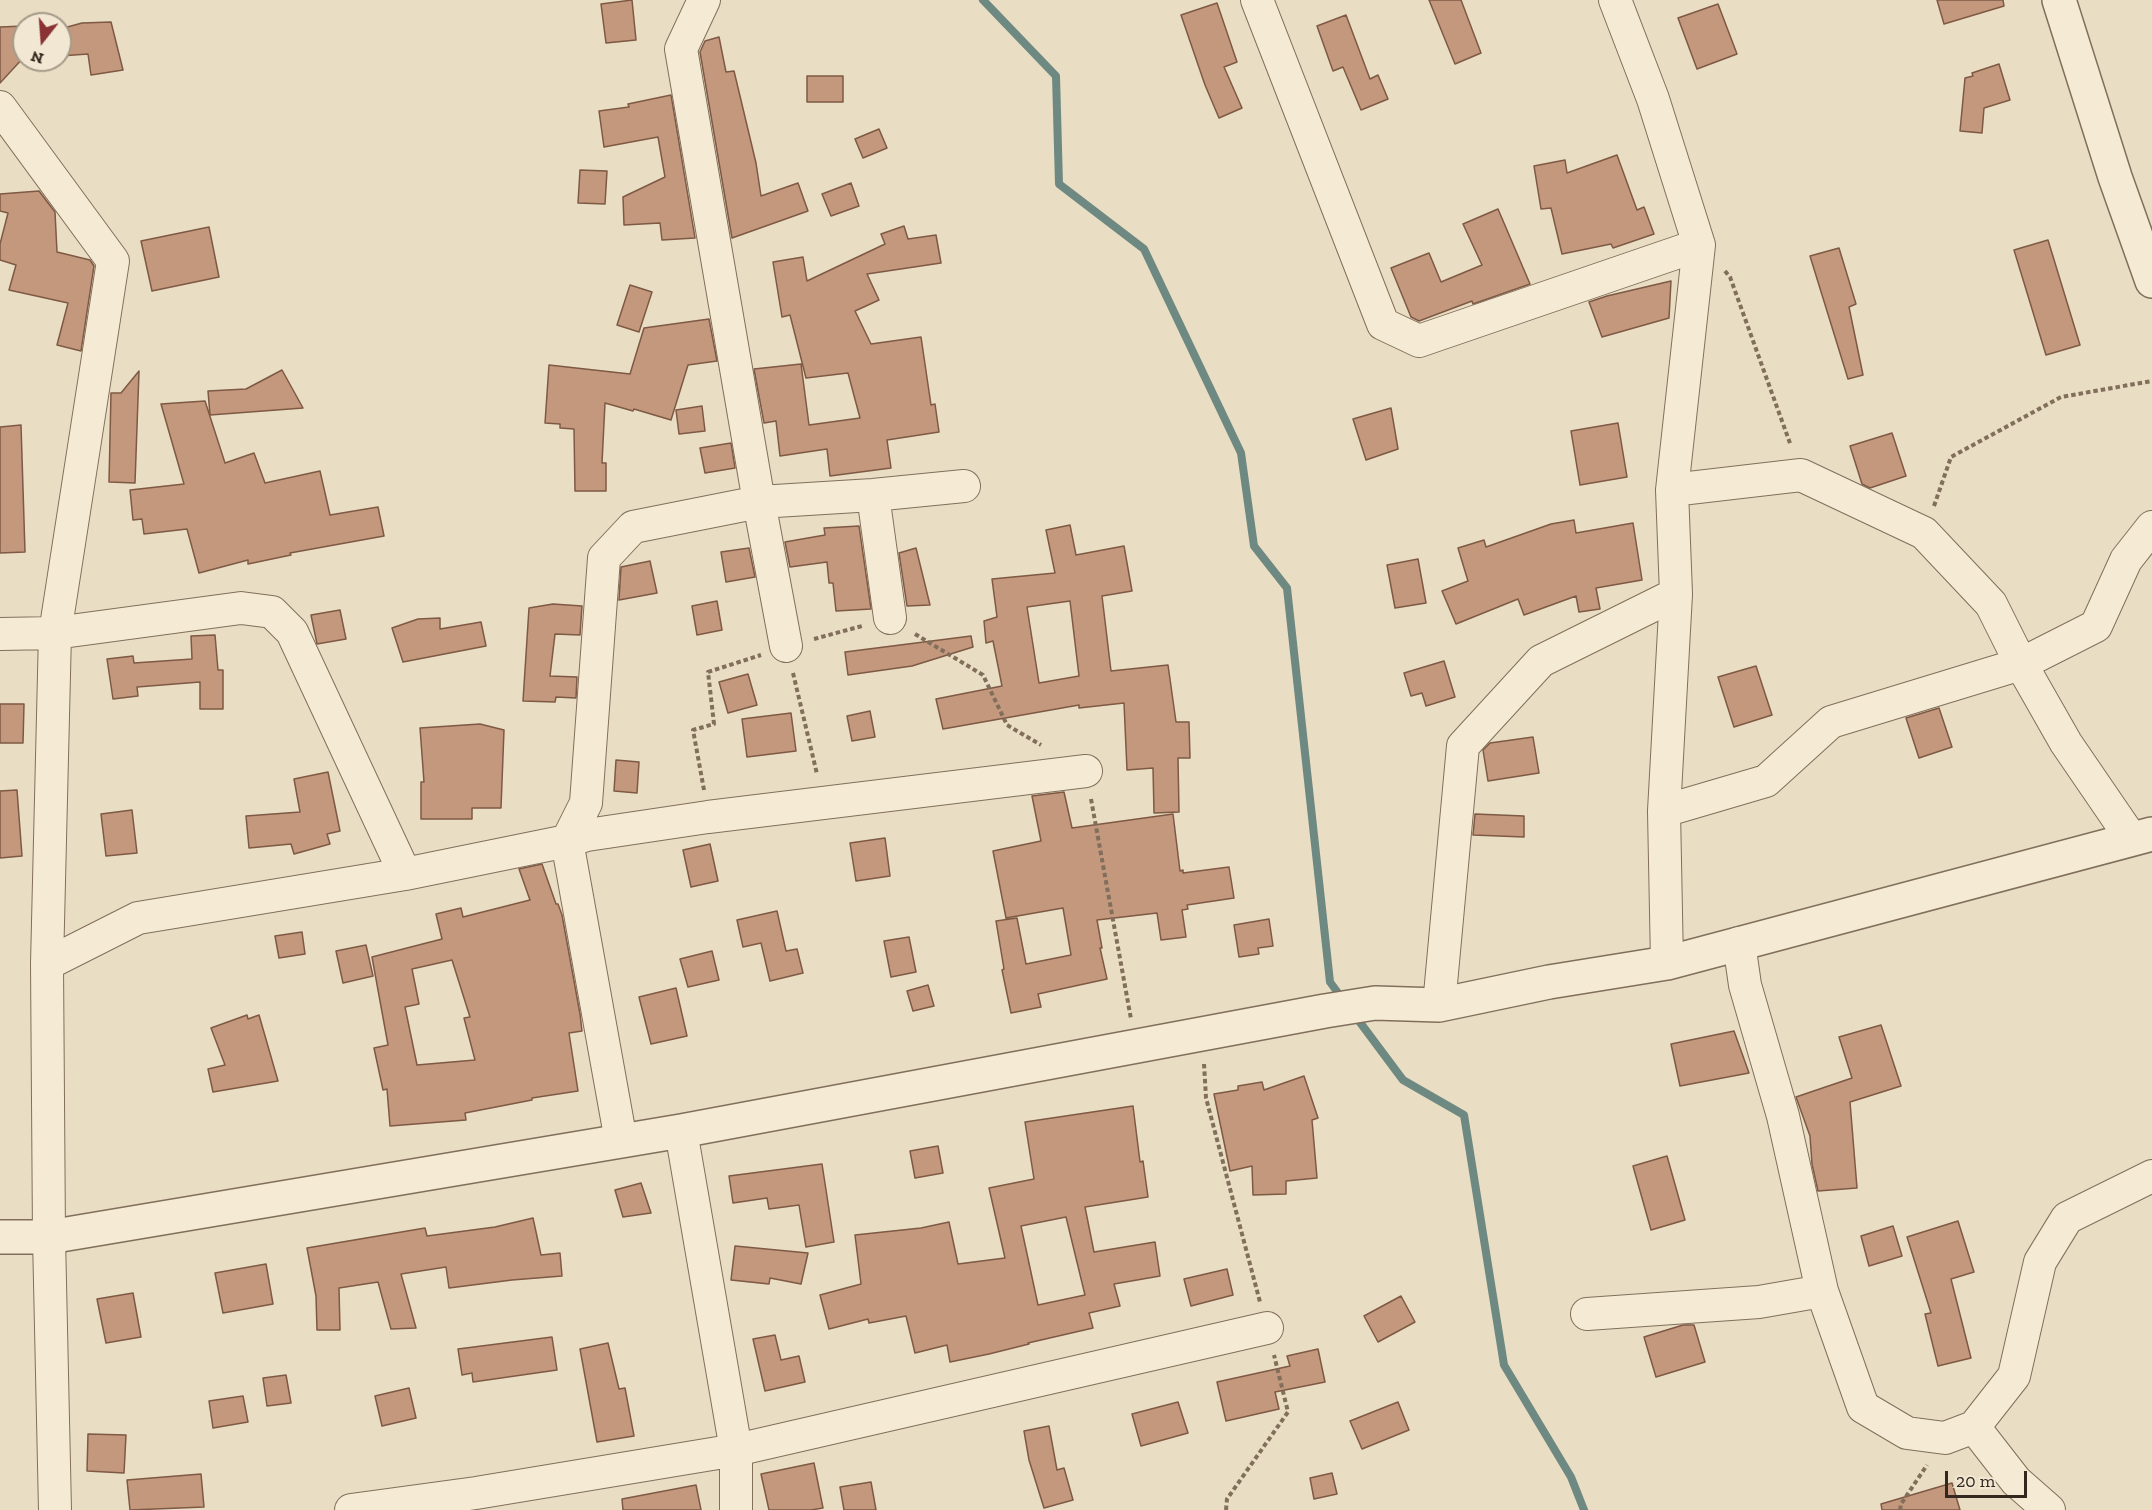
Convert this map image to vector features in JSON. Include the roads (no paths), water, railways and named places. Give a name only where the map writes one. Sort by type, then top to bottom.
[{"type":"street","points":[[704,0],[681,49],[786,646]]},
{"type":"street","points":[[1257,0],[1383,324],[1419,340],[1699,245]]},
{"type":"street","points":[[1615,0],[1653,99],[1699,245],[1672,490],[1676,594],[1664,812],[1667,963]]},
{"type":"street","points":[[2059,0],[2115,177],[2152,281]]},
{"type":"street","points":[[0,107],[113,261],[55,633],[47,964],[49,1237],[55,1510]]},
{"type":"street","points":[[0,1237],[49,1237],[681,1131],[1325,1011],[1375,1003],[1439,1005],[1549,982],[1667,963],[2141,836],[2066,743],[2021,664],[1991,604],[1924,533],[1802,475],[1672,490]]},
{"type":"street","points":[[621,1141],[567,841],[586,803],[604,558],[633,527],[759,502],[873,495],[964,486]]},
{"type":"street","points":[[873,495],[890,618]]},
{"type":"street","points":[[1664,812],[1766,781],[1831,722],[2021,664],[2096,626],[2126,560],[2152,527]]},
{"type":"street","points":[[1439,1005],[1463,746],[1541,661],[1676,594]]},
{"type":"street","points":[[0,634],[55,633],[241,608],[272,612],[292,632],[405,874]]},
{"type":"street","points":[[47,964],[138,918],[405,874],[587,835],[708,817],[1086,771]]},
{"type":"street","points":[[1739,943],[1745,985],[1783,1116],[1822,1291],[1863,1407],[1907,1433],[1945,1438],[1974,1427],[2014,1376],[2040,1262],[2067,1218],[2152,1176]]},
{"type":"street","points":[[681,1131],[736,1450],[736,1510]]},
{"type":"street","points":[[1587,1314],[1759,1302],[1822,1291]]},
{"type":"street","points":[[351,1510],[468,1502],[736,1450],[1267,1328]]},
{"type":"street","points":[[1974,1427],[2016,1480],[2049,1510]]},
{"type":"waterway","points":[[983,0],[1056,76],[1059,184],[1144,249],[1241,453],[1254,546],[1287,588],[1330,982],[1344,1001]]},
{"type":"waterway","points":[[1353,1013],[1403,1080],[1464,1115],[1504,1365],[1571,1477],[1584,1510]]}]
